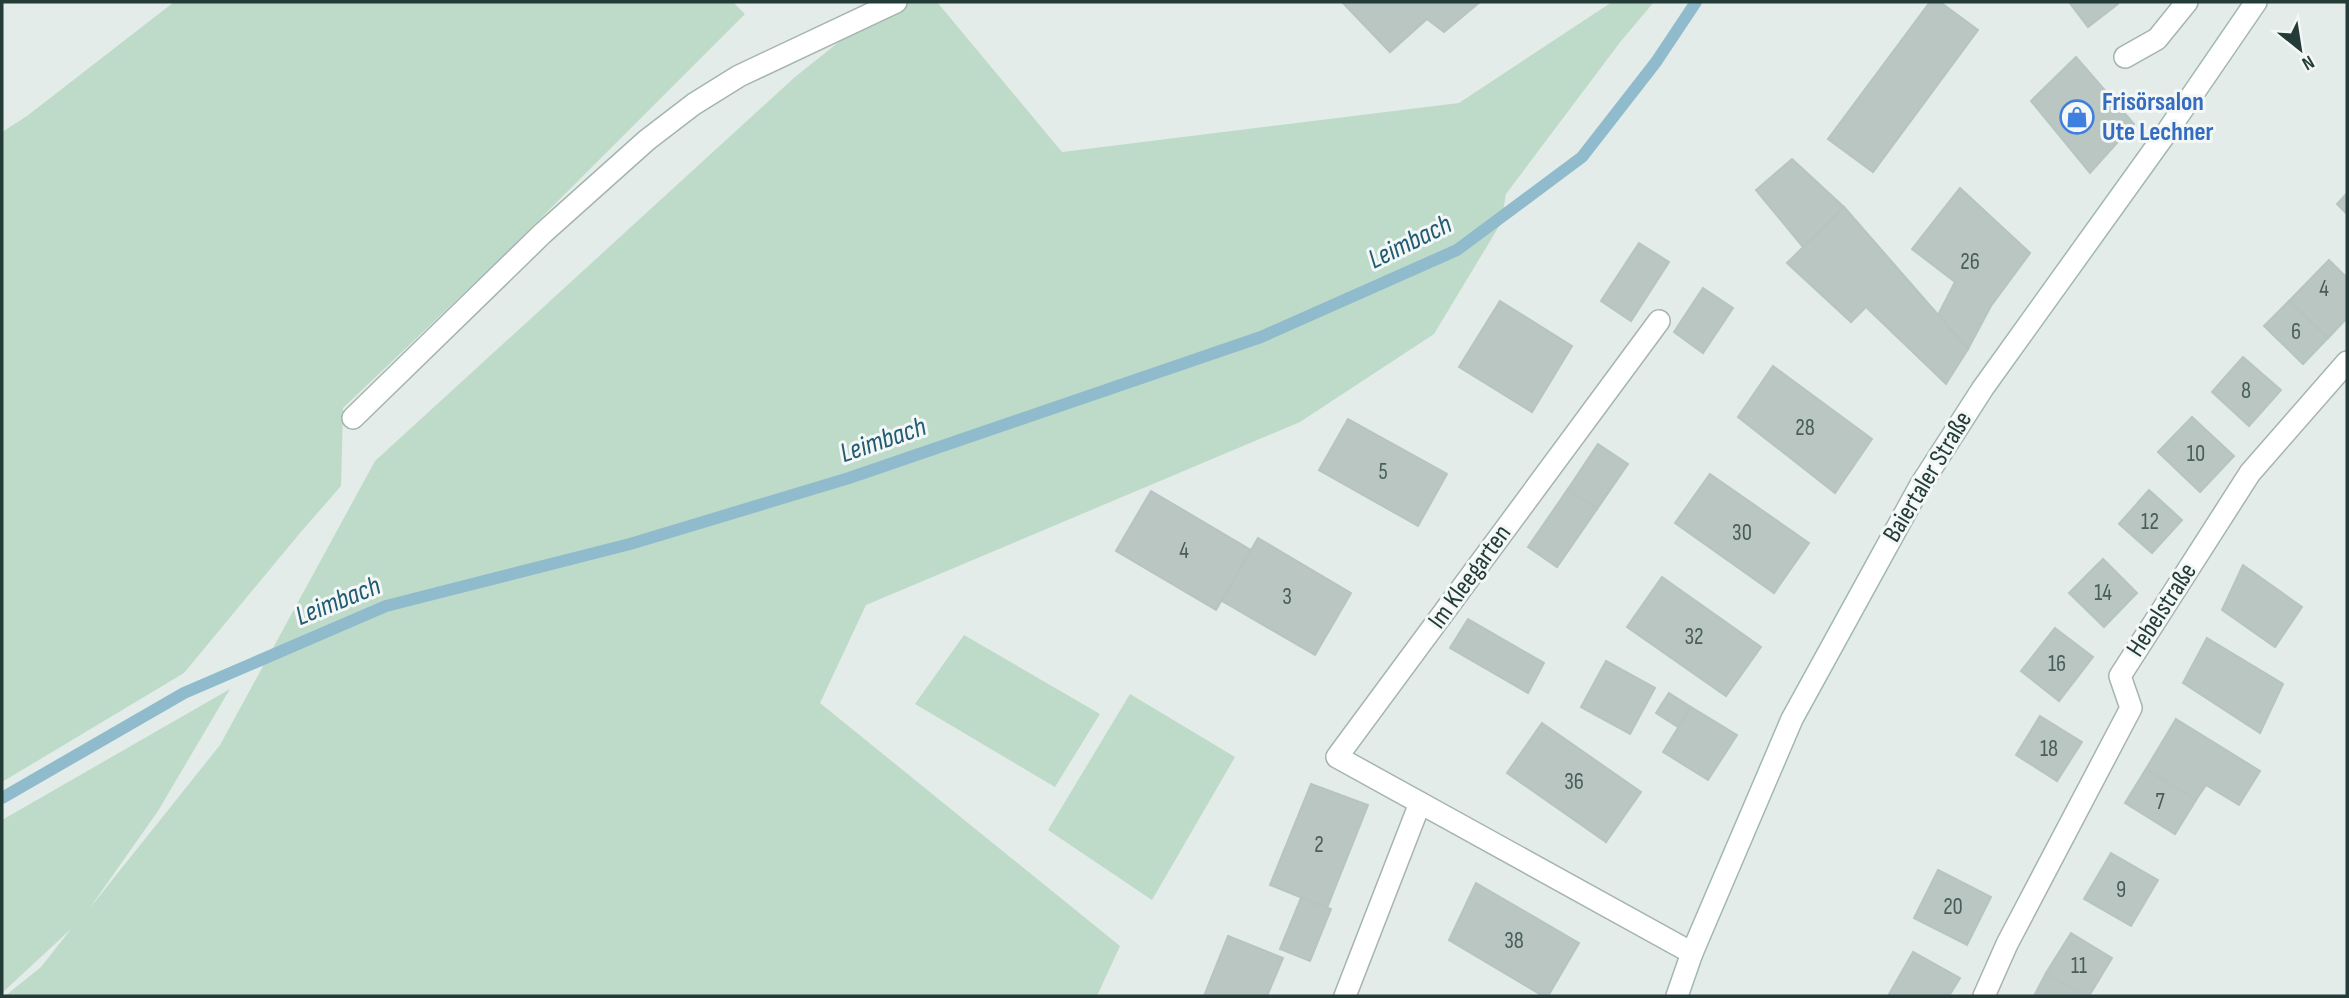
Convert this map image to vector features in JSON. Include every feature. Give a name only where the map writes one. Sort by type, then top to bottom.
[{"type":"street","points":[[353,418],[543,233],[656,133],[694,104],[739,76],[895,2]]},
{"type":"street","points":[[2125,57],[2157,39],[2187,2]]},
{"type":"street","name":"Baiertaler Straße","points":[[1677,996],[1692,953],[1792,719],[1920,486],[1983,388],[2169,129],[2256,2]]},
{"type":"street","name":"Im Kleegarten","points":[[1659,321],[1337,757],[1692,953]]},
{"type":"street","name":"Hebelstraße","points":[[1984,996],[2007,944],[2131,708],[2120,676],[2250,473],[2347,362]]},
{"type":"street","points":[[1345,996],[1420,803]]},
{"type":"green space","points":[[174,2],[733,2],[745,14],[506,253],[343,408],[341,486],[184,673],[2,782],[2,132],[27,116]]},
{"type":"green space","points":[[889,2],[937,2],[1062,152],[1459,103],[1612,2],[1654,2],[1621,41],[1506,194],[1501,223],[1434,334],[1300,422],[866,605],[820,703],[1120,946],[1097,996],[5,996],[41,967],[71,929],[2,993],[2,820],[230,689],[158,811],[89,909],[220,745],[375,461],[795,77]]},
{"type":"green space","points":[[964,635],[1100,714],[1055,787],[915,704]]},
{"type":"green space","points":[[1130,694],[1235,757],[1152,900],[1048,830]]},
{"type":"building","points":[[1342,2],[1480,2],[1444,32],[1427,19],[1390,52]]},
{"type":"building","points":[[1930,2],[1940,2],[1978,30],[1873,172],[1828,139]]},
{"type":"building","points":[[2069,2],[2116,2],[2118,4],[2088,27]]},
{"type":"building","points":[[2076,57],[2134,124],[2090,173],[2031,101]]},
{"type":"building","points":[[1792,159],[1844,207],[1803,247],[1756,190]]},
{"type":"building","points":[[1960,188],[2030,253],[1991,306],[1968,349],[1938,315],[1955,282],[1912,249]]},
{"type":"building","points":[[2347,193],[2347,214],[2337,204]]},
{"type":"building","points":[[1844,207],[1968,349],[1946,384],[1866,307],[1851,322],[1787,263]]},
{"type":"building","points":[[1639,243],[1669,262],[1631,321],[1601,301]]},
{"type":"building","points":[[2329,260],[2347,278],[2347,318],[2328,338],[2289,301]]},
{"type":"building","points":[[1703,288],[1733,308],[1703,353],[1674,332]]},
{"type":"building","points":[[1500,301],[1572,346],[1532,412],[1459,367]]},
{"type":"building","points":[[2289,301],[2328,338],[2303,364],[2264,326]]},
{"type":"building","points":[[2243,357],[2281,390],[2249,426],[2212,392]]},
{"type":"building","points":[[1773,366],[1872,439],[1835,493],[1738,417]]},
{"type":"building","points":[[2192,417],[2234,456],[2200,492],[2158,452]]},
{"type":"building","points":[[1348,419],[1447,474],[1418,526],[1319,470]]},
{"type":"building","points":[[1598,444],[1628,464],[1597,509],[1568,489]]},
{"type":"building","points":[[1710,474],[1809,543],[1774,593],[1675,523]]},
{"type":"building","points":[[1568,489],[1597,509],[1557,567],[1528,547]]},
{"type":"building","points":[[2149,490],[2182,520],[2152,553],[2119,524]]},
{"type":"building","points":[[1151,491],[1251,550],[1216,610],[1116,551]]},
{"type":"building","points":[[1258,538],[1351,593],[1315,655],[1222,601]]},
{"type":"building","points":[[2103,559],[2137,593],[2104,627],[2069,593]]},
{"type":"building","points":[[2243,565],[2302,607],[2275,647],[2222,610]]},
{"type":"building","points":[[1662,577],[1761,647],[1726,696],[1627,627]]},
{"type":"building","points":[[1468,619],[1544,663],[1528,693],[1450,648]]},
{"type":"building","points":[[2055,628],[2093,657],[2059,701],[2021,671]]},
{"type":"building","points":[[2207,638],[2283,684],[2260,733],[2183,683]]},
{"type":"building","points":[[1606,661],[1655,688],[1630,734],[1581,707]]},
{"type":"building","points":[[1669,693],[1691,707],[1678,727],[1656,713]]},
{"type":"building","points":[[1691,707],[1737,735],[1708,780],[1663,752]]},
{"type":"building","points":[[2040,716],[2082,742],[2057,781],[2016,755]]},
{"type":"building","points":[[2176,719],[2260,771],[2239,805],[2206,785],[2196,800],[2146,769]]},
{"type":"building","points":[[1542,723],[1641,792],[1606,842],[1507,773]]},
{"type":"building","points":[[2146,769],[2196,800],[2175,834],[2125,803]]},
{"type":"building","points":[[1311,784],[1368,805],[1327,908],[1270,885]]},
{"type":"building","points":[[2111,853],[2158,880],[2131,926],[2084,899]]},
{"type":"building","points":[[1938,870],[1991,897],[1967,945],[1914,918]]},
{"type":"building","points":[[1476,883],[1579,943],[1548,996],[1543,996],[1449,940]]},
{"type":"building","points":[[1301,898],[1331,909],[1310,961],[1280,949]]},
{"type":"building","points":[[2071,933],[2112,958],[2089,996],[2084,996],[2046,973]]},
{"type":"building","points":[[1228,936],[1283,958],[1267,996],[1204,996]]},
{"type":"building","points":[[1913,952],[1960,978],[1949,996],[1888,996]]},
{"type":"building","points":[[2046,973],[2084,996],[2034,996]]},
{"type":"waterway","name":"Leimbach","points":[[2,798],[184,693],[386,606],[630,544],[849,478],[1261,337],[1457,250],[1582,157],[1656,62],[1696,2]]},
{"type":"place","name":"Frisörsalon Ute Lechner","points":[[2077,117]]}]
